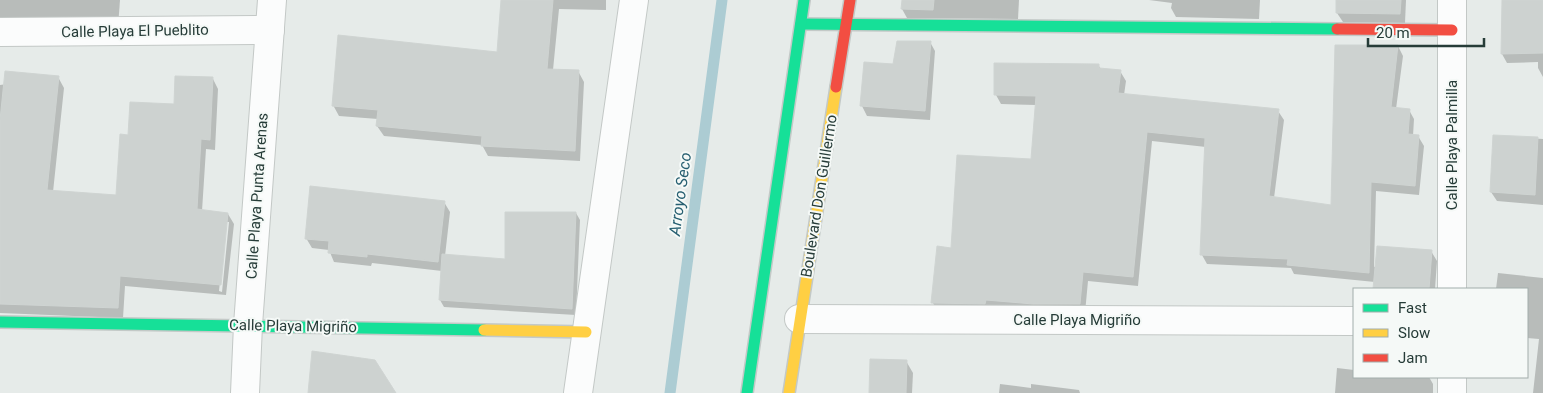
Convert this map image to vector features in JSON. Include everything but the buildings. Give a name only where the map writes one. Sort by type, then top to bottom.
[{"type":"street","name":"Calle Playa Punta Arenas","points":[[245,393],[248,325],[272,0]]},
{"type":"street","points":[[578,393],[634,0]]},
{"type":"street","points":[[747,393],[804,0]]},
{"type":"street","name":"Boulevard Don Guillermo","points":[[790,393],[799,319],[850,0]]},
{"type":"street","name":"Calle Playa Palmilla","points":[[1452,0],[1452,288]]},
{"type":"street","points":[[801,24],[847,26],[1452,30]]},
{"type":"street","name":"Calle Playa El Pueblito","points":[[0,32],[270,30]]},
{"type":"street","name":"Calle Playa Migriño","points":[[799,319],[1353,321]]},
{"type":"street","name":"Calle Playa Migriño","points":[[0,322],[586,332]]},
{"type":"street","points":[[1452,378],[1452,393]]},
{"type":"waterway","name":"Arroyo Seco","points":[[670,393],[722,0]]},
{"type":"traffic: fast","points":[[747,393],[804,0]]},
{"type":"traffic: fast","points":[[801,24],[1337,29]]},
{"type":"traffic: fast","points":[[0,322],[484,330]]},
{"type":"traffic: slow","points":[[789,393],[836,87]]},
{"type":"traffic: slow","points":[[484,330],[586,332]]},
{"type":"traffic: jam","points":[[836,87],[850,0]]},
{"type":"traffic: jam","points":[[1337,29],[1452,30]]}]
